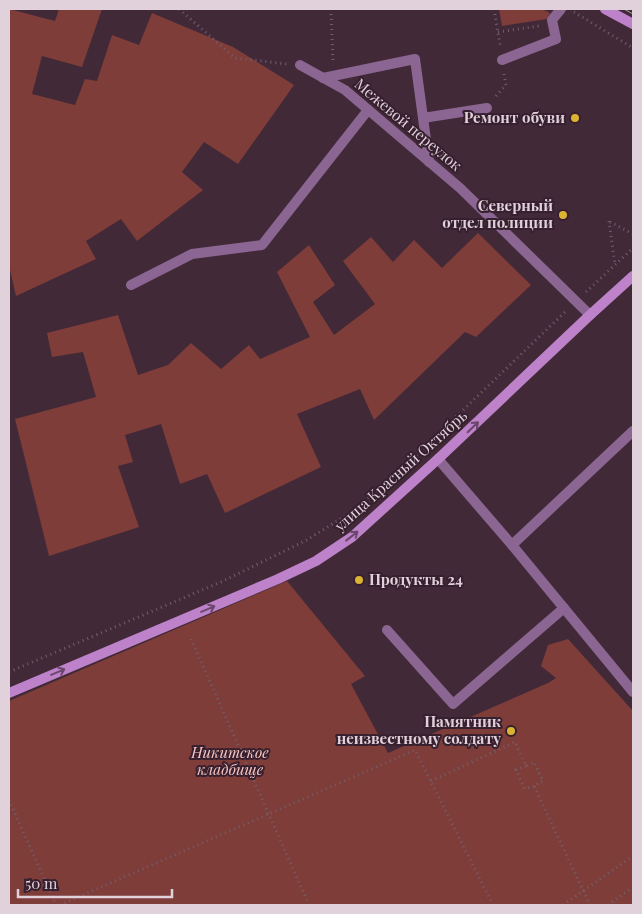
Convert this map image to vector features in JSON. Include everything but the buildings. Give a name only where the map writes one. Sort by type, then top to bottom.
[{"type":"main road","points":[[606,9],[633,24]]},
{"type":"main road","name":"улица Красный Октябрь","points":[[11,692],[278,579],[316,560],[352,537],[633,276]]},
{"type":"street","points":[[502,60],[556,38],[552,20],[561,9]]},
{"type":"street","points":[[328,77],[415,59],[430,162]]},
{"type":"street","name":"Межевой переулок","points":[[300,66],[328,77],[430,162],[460,188],[590,314]]},
{"type":"street","points":[[423,118],[487,108]]},
{"type":"street","points":[[131,284],[192,254],[262,245],[368,110]]},
{"type":"street","points":[[512,545],[633,431]]},
{"type":"street","points":[[438,459],[512,545],[633,692]]},
{"type":"street","points":[[387,630],[453,704],[564,608]]},
{"type":"path","points":[[179,9],[235,58],[300,66]]},
{"type":"path","points":[[328,77],[331,9]]},
{"type":"path","points":[[487,108],[506,85],[494,9]]},
{"type":"path","points":[[569,9],[633,48]]},
{"type":"path","points":[[498,32],[553,23]]},
{"type":"path","points":[[615,265],[609,222],[633,234]]},
{"type":"path","points":[[9,672],[221,582],[305,541],[352,512],[408,463],[633,248]]},
{"type":"path","points":[[191,639],[309,905]]},
{"type":"path","points":[[431,781],[515,742],[526,766]]},
{"type":"path","points":[[60,905],[416,750],[492,905]]},
{"type":"path","points":[[534,762],[543,781],[534,786],[525,789],[516,770],[534,762]]},
{"type":"path","points":[[534,786],[590,905]]},
{"type":"path","points":[[9,800],[56,905]]},
{"type":"path","points":[[562,905],[633,856]]},
{"type":"path","points":[[608,905],[633,887]]},
{"type":"green space","points":[[9,9],[55,21],[59,9],[102,9],[82,67],[42,56],[32,94],[75,105],[85,79],[97,81],[112,35],[139,45],[152,13],[233,47],[294,85],[238,164],[204,142],[182,172],[203,190],[137,241],[121,219],[86,241],[96,259],[16,296],[9,270]]},
{"type":"green space","points":[[499,9],[542,9],[550,13],[547,19],[502,26]]},
{"type":"green space","points":[[478,233],[531,285],[476,337],[465,332],[374,420],[360,389],[297,414],[321,467],[225,513],[207,474],[180,484],[161,424],[125,435],[133,462],[118,466],[139,527],[49,556],[15,419],[96,397],[83,352],[52,357],[47,333],[118,315],[138,375],[168,365],[191,343],[221,369],[249,345],[260,359],[310,337],[277,272],[309,245],[335,285],[313,302],[334,335],[375,304],[343,261],[371,237],[393,262],[414,240],[442,268]]},
{"type":"green space","name":"Никитское кладбище","points":[[287,581],[365,676],[351,684],[388,753],[556,678],[541,666],[548,645],[568,639],[633,711],[633,905],[9,905],[9,701]]},
{"type":"tram line","points":[[624,9],[633,14]]},
{"type":"place","name":"Ремонт обуви","points":[[575,118]]},
{"type":"place","name":"Северный отдел полиции","points":[[563,215]]},
{"type":"place","name":"Продукты 24","points":[[359,580]]},
{"type":"place","name":"Памятник неизвестному солдату","points":[[511,731]]}]
